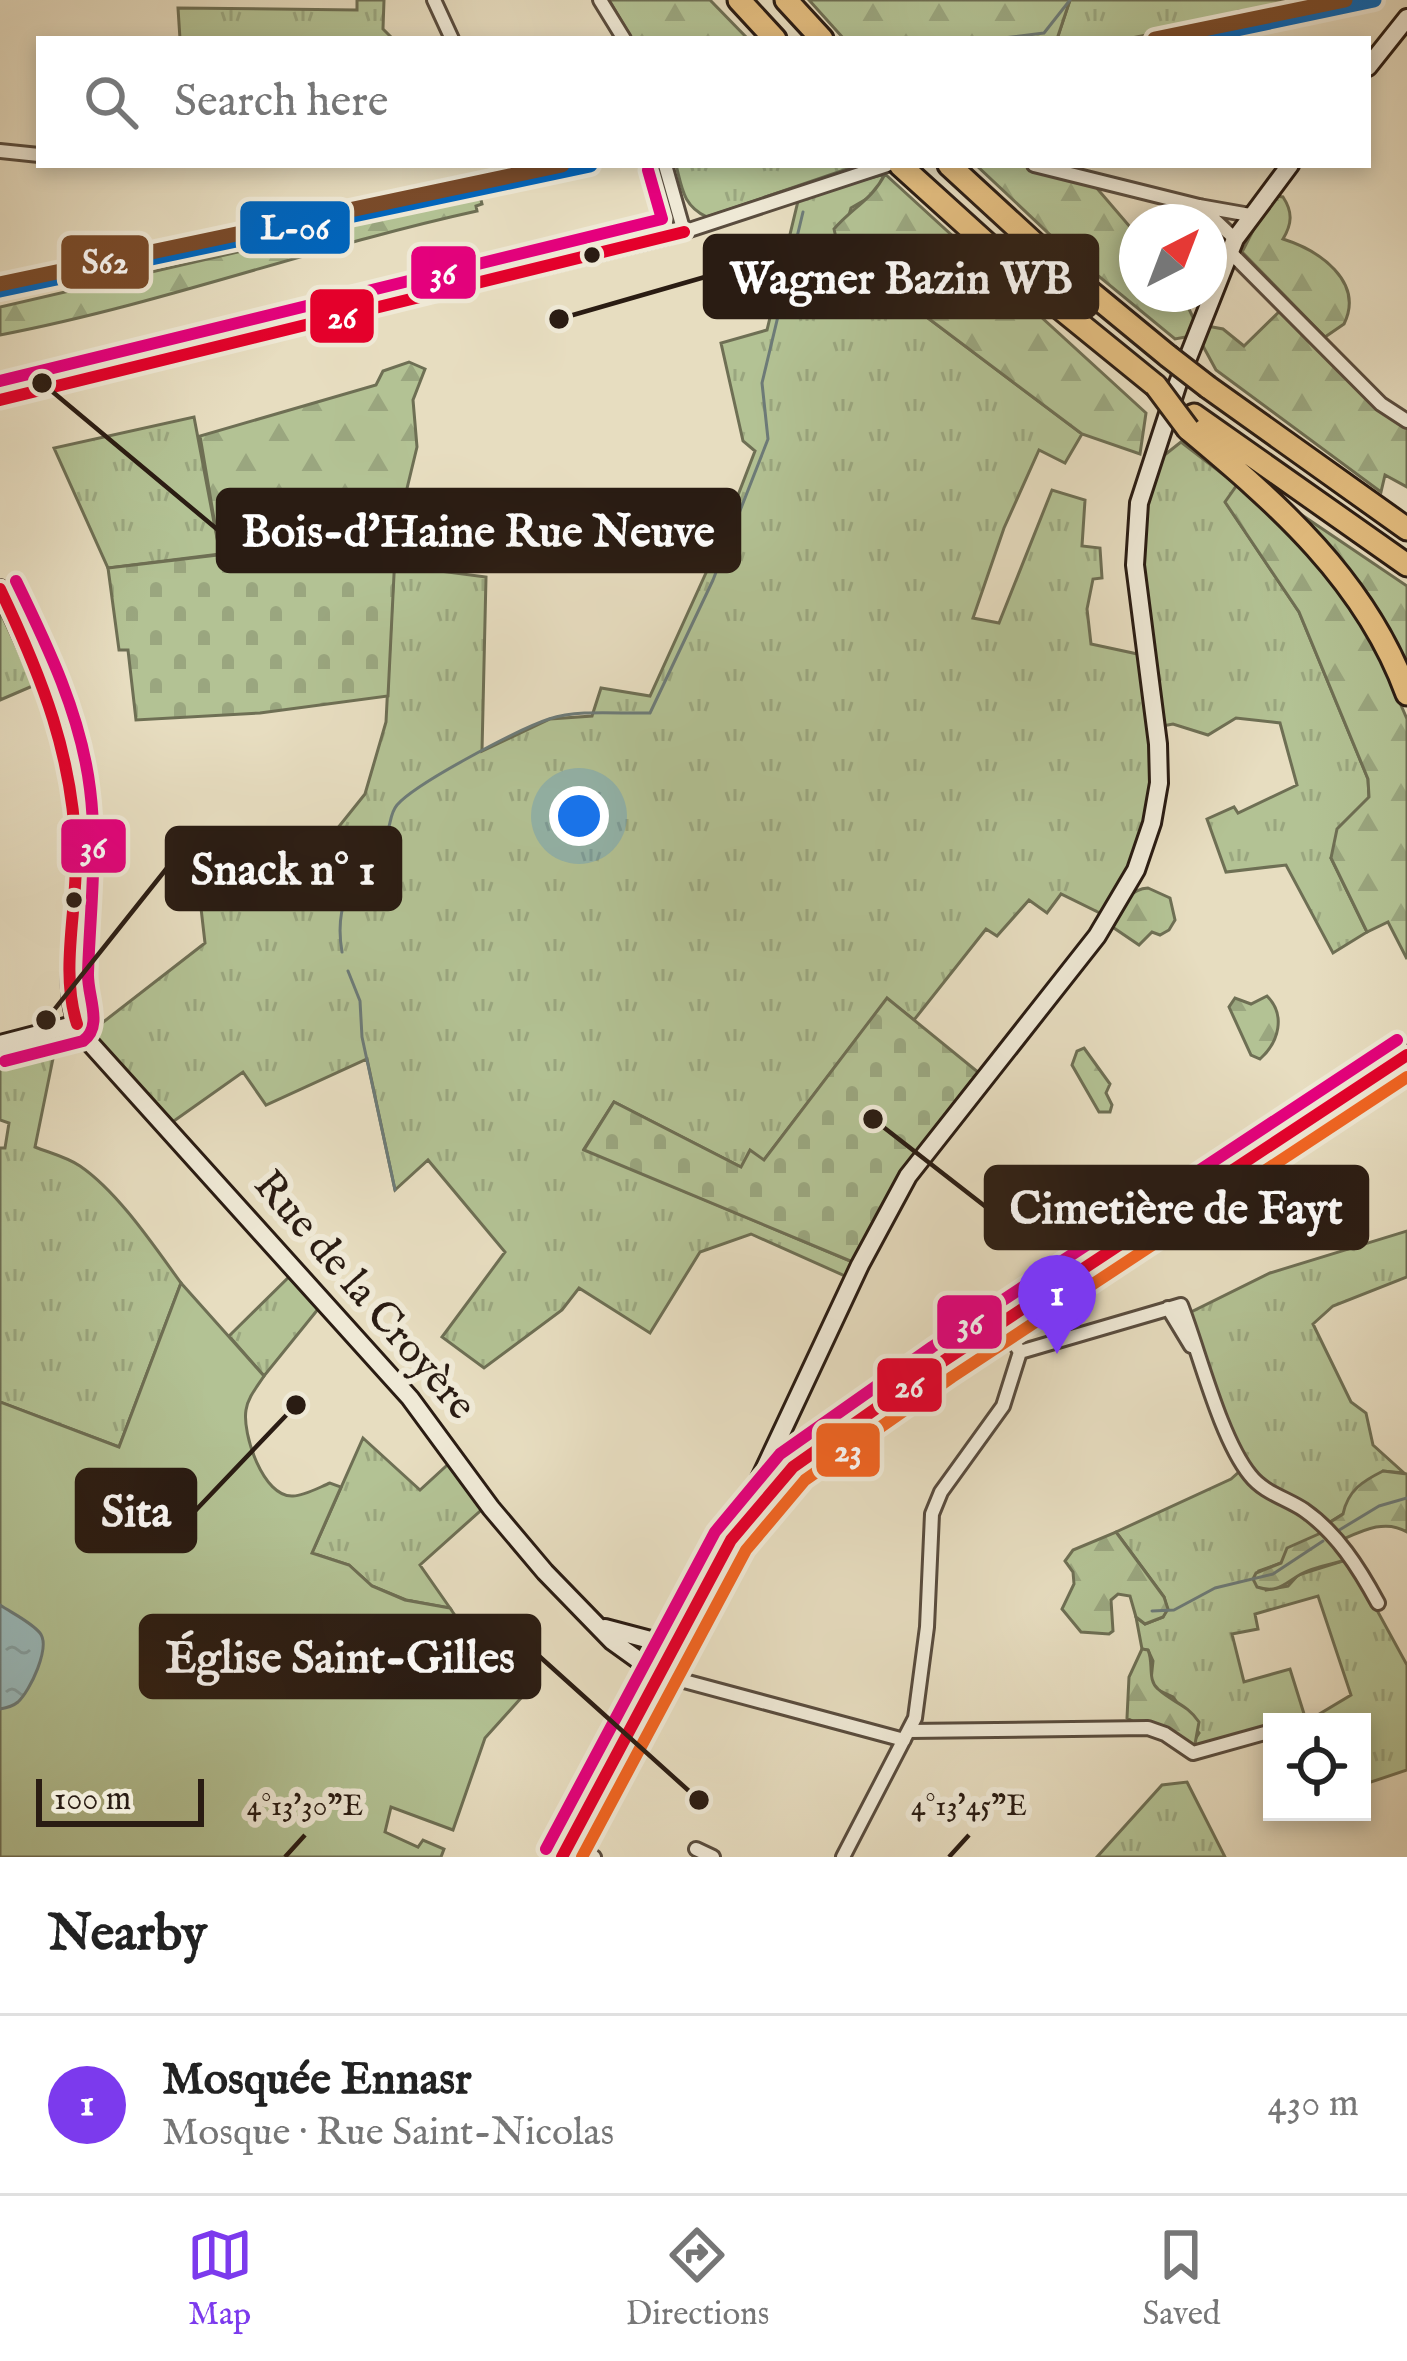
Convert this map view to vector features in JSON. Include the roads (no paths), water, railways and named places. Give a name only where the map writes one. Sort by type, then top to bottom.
[{"type":"highway","points":[[739,0],[772,36]]},
{"type":"highway","points":[[785,0],[819,36]]},
{"type":"highway","points":[[903,168],[1156,386],[1322,551],[1374,620],[1407,694]]},
{"type":"highway","points":[[952,168],[1168,356],[1407,529]]},
{"type":"highway","points":[[1191,422],[1407,565]]},
{"type":"main road","points":[[565,1851],[731,1540],[773,1482],[943,1362],[1407,1055]]},
{"type":"street","points":[[434,0],[451,36]]},
{"type":"street","points":[[600,0],[622,36]]},
{"type":"street","points":[[1371,63],[1407,19]]},
{"type":"street","points":[[0,151],[36,155]]},
{"type":"street","points":[[665,168],[684,232]]},
{"type":"street","points":[[0,400],[684,232],[878,168]]},
{"type":"street","points":[[1046,168],[1190,204]]},
{"type":"street","points":[[773,1482],[782,1444],[868,1250],[908,1176],[1097,936],[1136,870],[1155,810],[1159,764],[1136,566],[1136,520],[1148,468],[1233,246],[1250,214],[1288,168]]},
{"type":"street","points":[[1227,210],[1250,214]]},
{"type":"street","points":[[1227,239],[1381,404],[1407,421]]},
{"type":"street","points":[[0,589],[48,698],[67,762],[75,814],[70,1001],[77,1024],[0,1044]]},
{"type":"street","name":"Rue de la Croyère","points":[[77,1024],[100,1058],[285,1255],[410,1398],[499,1519],[590,1621],[658,1674]]},
{"type":"street","points":[[1021,1352],[1180,1305],[1250,1475],[1323,1524],[1378,1603]]},
{"type":"street","points":[[863,1857],[845,1853],[915,1718],[927,1627],[932,1514],[941,1492],[1009,1396],[1021,1352],[1003,1322]]},
{"type":"street","points":[[782,1444],[796,1456],[823,1443]]},
{"type":"street","points":[[590,1621],[658,1642],[692,1612]]},
{"type":"street","points":[[658,1674],[906,1736],[1148,1728],[1193,1753],[1263,1733]]},
{"type":"street","points":[[695,1849],[713,1857]]},
{"type":"street","points":[[565,1851],[594,1857]]},
{"type":"water","points":[[0,1605],[40,1633],[43,1648],[23,1696],[0,1709]]},
{"type":"waterway","points":[[1020,36],[1044,33],[1070,0]]},
{"type":"waterway","points":[[342,952],[341,918],[349,890],[386,834],[394,809],[408,795],[469,758],[549,719],[586,713],[650,713],[713,580],[768,439],[762,383],[803,212]]},
{"type":"waterway","points":[[348,971],[360,1001],[362,1037],[395,1190]]},
{"type":"waterway","points":[[1336,1532],[1379,1506],[1407,1498]]},
{"type":"waterway","points":[[1152,1611],[1174,1610],[1215,1588],[1273,1574],[1323,1541]]},
{"type":"place","name":"Wagner Bazin WB","points":[[559,319]]},
{"type":"place","name":"Bois-d'Haine Rue Neuve","points":[[42,383]]},
{"type":"place","name":"Snack n° 1","points":[[46,1020]]},
{"type":"place","name":"Cimetière de Fayt","points":[[873,1119]]},
{"type":"place","name":"Mosquée Ennasr","points":[[1057,1354]]},
{"type":"place","name":"Sita","points":[[296,1405]]},
{"type":"place","name":"Église Saint-Gilles","points":[[699,1800]]}]
